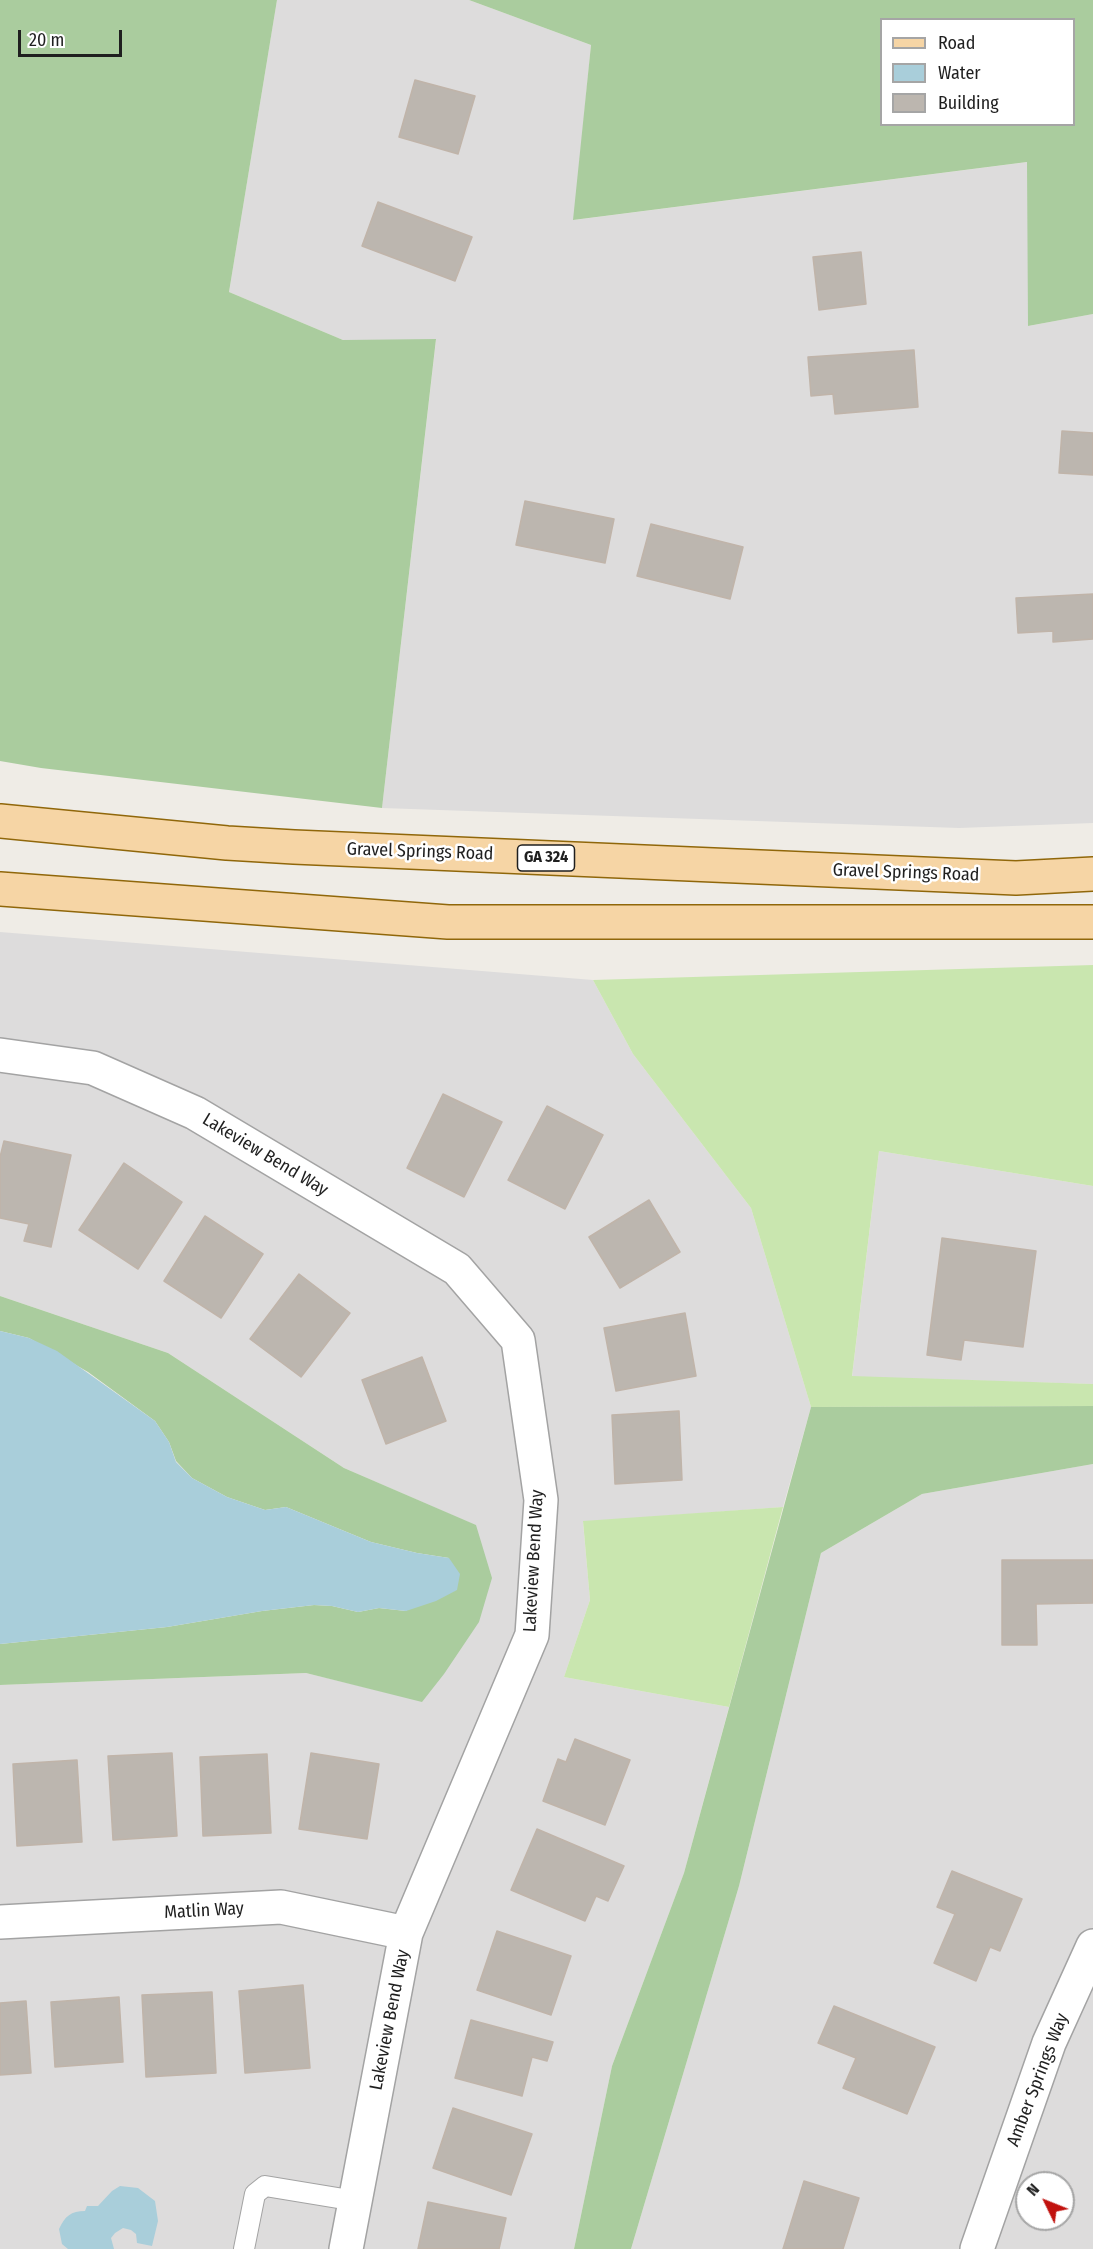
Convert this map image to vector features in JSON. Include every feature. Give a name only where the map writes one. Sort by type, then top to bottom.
[{"type":"main road","name":"Gravel Springs Road","points":[[0,820],[228,843],[294,847],[1016,878],[1093,874]]},
{"type":"main road","points":[[0,889],[448,922],[1093,922]]},
{"type":"street","name":"Lakeview Bend Way","points":[[0,1055],[93,1068],[195,1113],[457,1269],[518,1340],[542,1500],[532,1635],[406,1934],[346,2249]]},
{"type":"street","name":"Matlin Way","points":[[0,1922],[281,1907],[406,1934]]},
{"type":"street","name":"Amber Springs Way","points":[[977,2249],[1049,2043],[1093,1946]]},
{"type":"lane","points":[[244,2249],[255,2194],[266,2186],[356,2201]]},
{"type":"shaded area","points":[[277,0],[469,0],[591,45],[574,220],[1028,162],[1028,326],[1093,314],[1093,823],[959,828],[382,808],[436,340],[343,340],[229,292]]},
{"type":"shaded area","points":[[0,932],[593,980],[633,1054],[751,1208],[811,1407],[783,1507],[583,1522],[590,1600],[564,1677],[729,1707],[684,1873],[612,2066],[574,2249],[0,2249],[0,1685],[306,1673],[422,1701],[475,1525],[344,1468],[168,1353],[0,1296]]},
{"type":"shaded area","points":[[879,1151],[1093,1186],[1093,1384],[852,1377]]},
{"type":"shaded area","points":[[1093,1464],[1093,2249],[631,2249],[739,1886],[821,1553],[922,1494]]},
{"type":"green space","points":[[0,0],[277,0],[229,292],[343,340],[436,339],[382,808],[41,768],[0,761]]},
{"type":"green space","points":[[469,0],[1093,0],[1093,314],[1028,326],[1027,162],[573,220],[591,45]]},
{"type":"green space","points":[[1093,965],[1093,1186],[879,1151],[852,1376],[1093,1384],[1093,1406],[811,1407],[751,1208],[633,1054],[593,980]]},
{"type":"green space","points":[[0,1296],[168,1353],[344,1468],[476,1525],[492,1578],[479,1622],[422,1702],[306,1673],[0,1685],[0,1644],[167,1627],[314,1605],[332,1606],[358,1612],[379,1608],[406,1611],[449,1558],[371,1542],[286,1507],[265,1510],[227,1497],[192,1478],[176,1461],[169,1442],[155,1421],[88,1372],[29,1338],[0,1331]]},
{"type":"green space","points":[[1093,1406],[1093,1464],[922,1494],[821,1553],[739,1886],[631,2249],[574,2249],[612,2066],[684,1873],[811,1407]]},
{"type":"green space","points":[[783,1507],[729,1707],[564,1677],[590,1600],[583,1521]]},
{"type":"water","points":[[0,1331],[29,1338],[57,1351],[155,1421],[169,1442],[176,1462],[192,1478],[227,1497],[265,1510],[286,1507],[371,1542],[449,1558],[460,1574],[457,1590],[436,1601],[406,1611],[379,1608],[358,1612],[332,1606],[314,1605],[167,1627],[0,1644]]},
{"type":"water","points":[[120,2186],[138,2188],[155,2201],[158,2221],[152,2246],[137,2243],[136,2234],[123,2228],[111,2238],[114,2249],[68,2249],[62,2244],[59,2229],[66,2218],[72,2213],[85,2211],[87,2206],[98,2206]]},
{"type":"building","points":[[415,80],[475,96],[458,154],[399,137]]},
{"type":"building","points":[[378,202],[472,237],[455,281],[362,246]]},
{"type":"building","points":[[861,252],[866,304],[819,310],[813,257]]},
{"type":"building","points":[[914,350],[918,407],[835,414],[833,394],[811,396],[808,357]]},
{"type":"building","points":[[1062,431],[1093,433],[1093,475],[1059,473]]},
{"type":"building","points":[[525,501],[614,519],[605,563],[516,545]]},
{"type":"building","points":[[651,524],[743,547],[730,599],[637,576]]},
{"type":"building","points":[[1093,594],[1093,639],[1053,642],[1053,631],[1018,633],[1016,598]]},
{"type":"building","points":[[443,1094],[502,1122],[464,1197],[407,1168]]},
{"type":"building","points":[[547,1106],[603,1135],[565,1209],[508,1180]]},
{"type":"building","points":[[4,1141],[71,1155],[51,1247],[24,1241],[29,1224],[0,1218],[0,1157]]},
{"type":"building","points":[[124,1163],[182,1202],[138,1269],[79,1230]]},
{"type":"building","points":[[649,1200],[680,1252],[620,1288],[589,1237]]},
{"type":"building","points":[[205,1216],[263,1254],[221,1318],[164,1281]]},
{"type":"building","points":[[942,1238],[1036,1251],[1023,1347],[964,1340],[961,1360],[927,1355]]},
{"type":"building","points":[[299,1274],[350,1313],[301,1377],[250,1339]]},
{"type":"building","points":[[685,1313],[696,1376],[616,1391],[604,1328]]},
{"type":"building","points":[[422,1357],[446,1421],[386,1444],[362,1380]]},
{"type":"building","points":[[679,1411],[682,1480],[615,1484],[612,1415]]},
{"type":"building","points":[[1002,1560],[1093,1560],[1093,1603],[1036,1604],[1037,1645],[1002,1645]]},
{"type":"building","points":[[575,1739],[630,1760],[605,1825],[543,1801],[558,1759],[566,1762]]},
{"type":"building","points":[[172,1753],[177,1836],[113,1840],[108,1756]]},
{"type":"building","points":[[311,1753],[379,1764],[367,1839],[299,1829]]},
{"type":"building","points":[[267,1754],[271,1833],[203,1836],[200,1757]]},
{"type":"building","points":[[77,1760],[82,1842],[17,1846],[13,1764]]},
{"type":"building","points":[[537,1829],[624,1866],[608,1901],[596,1896],[585,1921],[511,1890]]},
{"type":"building","points":[[952,1871],[1022,1899],[1000,1951],[990,1947],[976,1981],[934,1963],[955,1914],[937,1907]]},
{"type":"building","points":[[497,1931],[571,1956],[551,2015],[477,1990]]},
{"type":"building","points":[[303,1985],[310,2068],[245,2073],[239,1991]]},
{"type":"building","points":[[212,1992],[216,2073],[146,2077],[142,1995]]},
{"type":"building","points":[[119,1997],[123,2062],[55,2067],[51,2002]]},
{"type":"building","points":[[26,2001],[31,2073],[0,2075],[0,2003]]},
{"type":"building","points":[[834,2006],[935,2047],[907,2114],[843,2088],[856,2058],[818,2043]]},
{"type":"building","points":[[471,2020],[553,2042],[547,2061],[532,2057],[522,2096],[455,2078]]},
{"type":"building","points":[[453,2108],[532,2134],[511,2195],[433,2168]]},
{"type":"building","points":[[804,2181],[859,2198],[843,2249],[783,2249]]},
{"type":"building","points":[[428,2202],[506,2218],[499,2249],[418,2249]]}]
